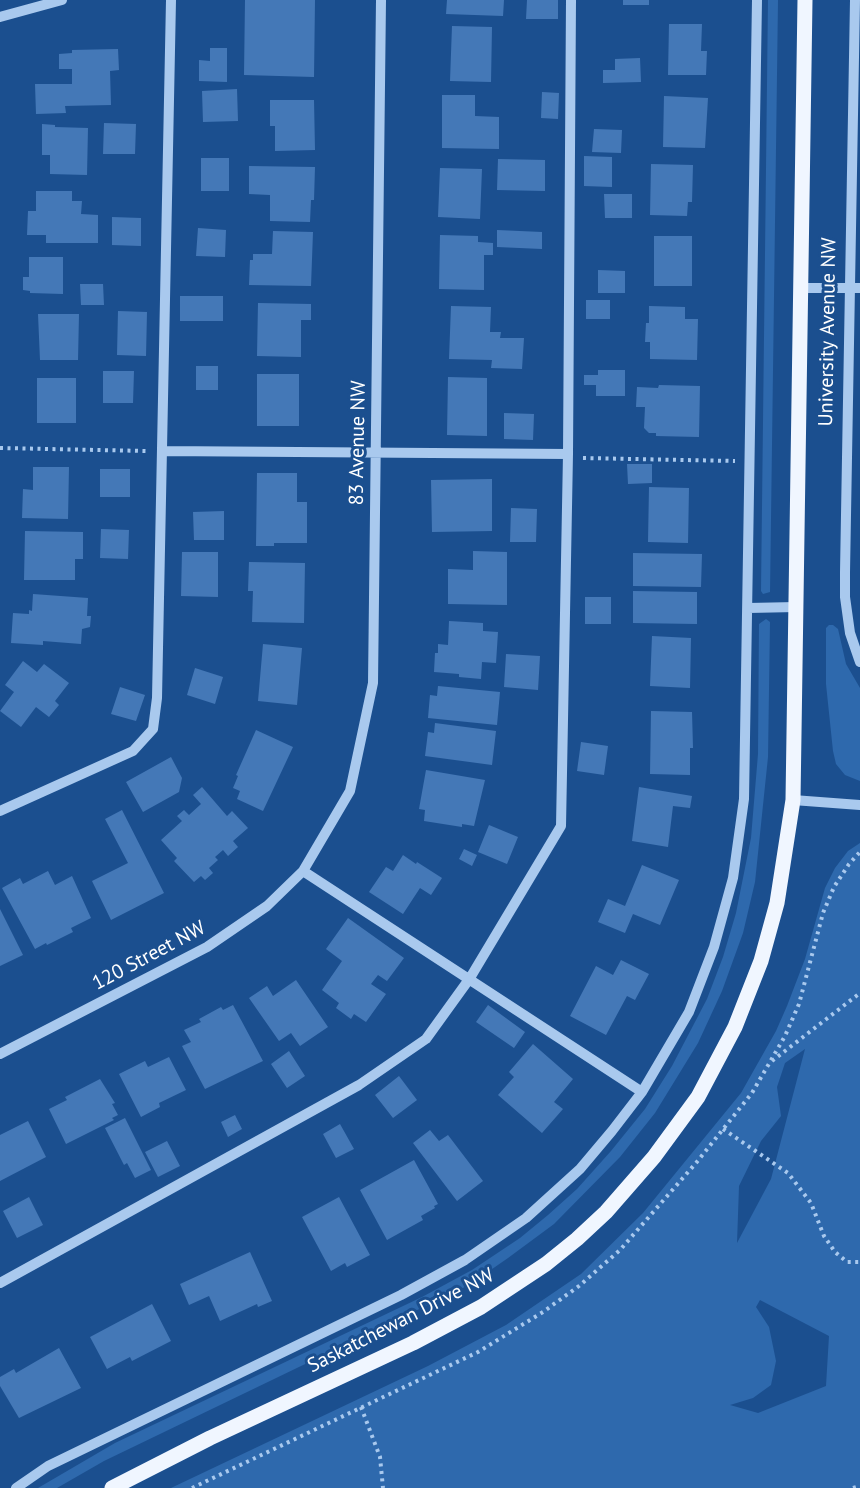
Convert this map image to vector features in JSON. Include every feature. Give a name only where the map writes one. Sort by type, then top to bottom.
[{"type":"main road","name":"University Avenue NW","points":[[793,800],[805,0]]},
{"type":"main road","name":"Saskatchewan Drive NW","points":[[112,1488],[146,1469],[413,1343],[481,1307],[546,1264],[606,1212],[654,1156],[698,1097],[735,1027],[762,961],[777,903],[793,800]]},
{"type":"street","points":[[0,17],[62,0]]},
{"type":"street","points":[[0,811],[133,751],[153,729],[157,698],[171,0]]},
{"type":"street","name":"83 Avenue NW","points":[[303,871],[350,791],[373,683],[381,0]]},
{"type":"street","points":[[0,1283],[359,1085],[426,1039],[470,978],[561,826],[568,456],[571,0]]},
{"type":"street","points":[[303,871],[642,1092],[689,1012],[714,947],[733,878],[744,799],[757,0]]},
{"type":"street","name":"University Avenue NW","points":[[855,0],[855,288],[845,597],[850,633],[860,662]]},
{"type":"street","points":[[800,288],[855,288]]},
{"type":"street","points":[[162,451],[568,456]]},
{"type":"street","points":[[748,608],[796,607]]},
{"type":"street","points":[[793,800],[860,805]]},
{"type":"street","name":"120 Street NW","points":[[0,1054],[207,947],[267,906],[303,871]]},
{"type":"street","name":"Saskatchewan Drive NW","points":[[16,1488],[48,1466],[401,1295],[465,1260],[526,1218],[580,1168],[642,1092]]},
{"type":"path","points":[[0,448],[162,451]]},
{"type":"path","points":[[568,456],[751,462]]},
{"type":"path","points":[[770,1063],[860,993]]},
{"type":"path","points":[[723,1130],[788,1173],[811,1203],[824,1236],[835,1252],[847,1262],[860,1262]]},
{"type":"path","points":[[361,1407],[380,1457],[383,1488]]},
{"type":"path","points":[[853,1488],[860,1486]]},
{"type":"shaded area","points":[[768,0],[778,0],[770,592],[763,594],[761,591]]},
{"type":"shaded area","points":[[766,619],[770,622],[768,757],[755,882],[743,933],[722,991],[698,1043],[655,1113],[620,1157],[554,1224],[469,1285],[104,1461],[57,1488],[38,1488],[115,1443],[422,1297],[472,1270],[520,1238],[548,1215],[577,1189],[611,1151],[645,1109],[672,1066],[707,999],[736,913],[751,838],[758,754],[759,624]]},
{"type":"shaded area","points":[[829,625],[838,629],[846,664],[860,688],[860,781],[845,775],[836,764],[833,751],[826,684],[826,628]]},
{"type":"shaded area","points":[[860,843],[860,1488],[171,1488],[428,1366],[506,1325],[581,1274],[643,1213],[741,1093],[776,1031],[805,959],[825,888],[835,868],[848,851]],"holes":[[[805,1049],[771,1179],[737,1243],[739,1186],[761,1141],[781,1116],[777,1087],[785,1063]],[[760,1300],[829,1336],[826,1386],[758,1413],[730,1405],[753,1398],[771,1385],[776,1361],[769,1327],[756,1307]]]},
{"type":"building","points":[[245,0],[315,0],[314,77],[244,75]]},
{"type":"building","points":[[447,0],[504,0],[503,16],[446,14]]},
{"type":"building","points":[[527,0],[558,0],[558,19],[526,19]]},
{"type":"building","points":[[623,0],[649,0],[649,5],[623,5]]},
{"type":"building","points":[[669,24],[702,24],[701,51],[707,51],[706,75],[668,75]]},
{"type":"building","points":[[452,26],[492,27],[491,82],[450,81]]},
{"type":"building","points":[[210,48],[227,48],[227,82],[199,81],[199,60],[210,61]]},
{"type":"building","points":[[118,49],[119,70],[110,71],[111,105],[65,106],[66,113],[36,114],[35,84],[72,84],[72,69],[59,69],[59,54],[72,53],[72,50]]},
{"type":"building","points":[[640,58],[641,82],[603,83],[603,70],[615,70],[615,59]]},
{"type":"building","points":[[237,89],[238,121],[203,122],[202,91]]},
{"type":"building","points":[[542,92],[559,93],[558,119],[541,118]]},
{"type":"building","points":[[442,95],[475,95],[475,116],[499,117],[499,149],[442,148]]},
{"type":"building","points":[[664,96],[708,98],[705,148],[663,147]]},
{"type":"building","points":[[270,100],[314,100],[315,150],[275,151],[275,126],[270,126]]},
{"type":"building","points":[[104,123],[136,124],[135,154],[103,154]]},
{"type":"building","points":[[42,124],[55,125],[55,127],[88,128],[87,175],[50,174],[50,155],[42,155]]},
{"type":"building","points":[[594,129],[622,130],[621,153],[592,152]]},
{"type":"building","points":[[584,156],[612,157],[612,187],[584,186]]},
{"type":"building","points":[[201,158],[229,158],[229,191],[201,191]]},
{"type":"building","points":[[498,159],[545,160],[545,191],[497,190]]},
{"type":"building","points":[[651,164],[693,165],[692,202],[688,202],[687,216],[650,215]]},
{"type":"building","points":[[249,166],[315,167],[314,200],[311,200],[310,222],[270,221],[270,195],[249,194]]},
{"type":"building","points":[[440,168],[482,169],[480,219],[438,217]]},
{"type":"building","points":[[36,191],[72,191],[72,201],[82,201],[81,214],[98,215],[98,243],[46,243],[46,235],[27,235],[28,211],[36,211]]},
{"type":"building","points":[[604,194],[632,194],[632,218],[605,218]]},
{"type":"building","points":[[112,217],[141,218],[141,246],[112,245]]},
{"type":"building","points":[[198,228],[226,230],[225,257],[196,256]]},
{"type":"building","points":[[497,230],[542,232],[542,249],[497,247]]},
{"type":"building","points":[[273,231],[313,232],[311,286],[249,285],[250,260],[253,260],[253,254],[272,254]]},
{"type":"building","points":[[440,235],[478,236],[478,242],[493,243],[493,255],[484,255],[484,290],[439,289]]},
{"type":"building","points":[[654,236],[692,236],[692,286],[654,286]]},
{"type":"building","points":[[29,257],[63,257],[63,294],[30,293],[30,291],[23,290],[23,277],[29,277]]},
{"type":"building","points":[[598,270],[625,271],[625,293],[598,293]]},
{"type":"building","points":[[80,284],[103,284],[104,305],[81,305]]},
{"type":"building","points":[[180,296],[223,296],[223,321],[180,321]]},
{"type":"building","points":[[586,300],[610,300],[610,319],[586,319]]},
{"type":"building","points":[[258,303],[311,304],[311,320],[301,320],[301,357],[257,356]]},
{"type":"building","points":[[451,306],[491,307],[490,332],[501,332],[500,338],[524,338],[522,369],[491,368],[492,360],[449,359]]},
{"type":"building","points":[[649,306],[685,307],[685,319],[698,319],[697,360],[650,359],[650,342],[645,342],[646,323],[649,323]]},
{"type":"building","points":[[118,311],[147,312],[146,356],[117,355]]},
{"type":"building","points":[[38,314],[79,314],[78,360],[40,360]]},
{"type":"building","points":[[196,366],[218,366],[218,390],[196,390]]},
{"type":"building","points":[[598,370],[625,370],[625,396],[596,396],[596,385],[584,385],[584,375],[598,375]]},
{"type":"building","points":[[103,371],[134,371],[133,403],[103,403]]},
{"type":"building","points":[[257,374],[299,374],[299,426],[257,426]]},
{"type":"building","points":[[448,377],[487,378],[487,436],[447,435]]},
{"type":"building","points":[[37,378],[76,378],[76,423],[37,423]]},
{"type":"building","points":[[659,385],[700,386],[699,437],[656,436],[656,433],[649,433],[644,428],[645,407],[636,407],[637,387],[658,388]]},
{"type":"building","points":[[504,413],[534,414],[533,440],[504,439]]},
{"type":"building","points":[[627,464],[652,464],[652,483],[628,484]]},
{"type":"building","points":[[33,467],[69,467],[68,519],[22,518],[23,489],[33,490]]},
{"type":"building","points":[[100,469],[130,469],[130,497],[100,497]]},
{"type":"building","points":[[257,473],[297,473],[297,502],[307,502],[307,543],[274,543],[274,546],[256,546]]},
{"type":"building","points":[[492,479],[492,531],[432,532],[431,480]]},
{"type":"building","points":[[649,487],[689,488],[688,543],[648,542]]},
{"type":"building","points":[[511,508],[537,509],[536,542],[510,542]]},
{"type":"building","points":[[224,511],[224,540],[194,540],[193,512]]},
{"type":"building","points":[[101,529],[129,530],[128,559],[100,558]]},
{"type":"building","points":[[25,531],[83,532],[83,559],[75,559],[75,580],[24,580]]},
{"type":"building","points":[[473,551],[507,552],[507,605],[448,604],[448,569],[473,570]]},
{"type":"building","points":[[182,552],[218,552],[218,597],[181,596]]},
{"type":"building","points":[[633,553],[702,554],[701,587],[633,586]]},
{"type":"building","points":[[249,562],[305,563],[304,623],[252,622],[253,591],[248,591]]},
{"type":"building","points":[[633,591],[697,592],[697,624],[633,623]]},
{"type":"building","points":[[33,594],[88,598],[87,616],[91,616],[90,627],[82,629],[81,644],[43,641],[43,645],[11,643],[13,613],[29,614],[29,610],[32,611]]},
{"type":"building","points":[[585,597],[611,597],[611,624],[585,624]]},
{"type":"building","points":[[449,621],[483,623],[483,631],[498,632],[496,663],[482,662],[481,679],[434,672],[438,644],[448,645]]},
{"type":"building","points":[[652,636],[691,638],[690,688],[650,686]]},
{"type":"building","points":[[263,644],[302,648],[297,705],[258,701]]},
{"type":"building","points":[[506,654],[540,656],[538,690],[504,687]]},
{"type":"building","points":[[23,661],[37,672],[44,664],[69,683],[55,701],[59,705],[49,717],[36,707],[21,727],[0,711],[14,692],[5,685]]},
{"type":"building","points":[[195,668],[223,677],[215,704],[187,695]]},
{"type":"building","points":[[438,686],[500,692],[497,725],[428,718],[430,695],[437,696]]},
{"type":"building","points":[[120,687],[145,695],[136,721],[111,714]]},
{"type":"building","points":[[651,711],[692,712],[693,748],[690,748],[690,775],[650,774]]},
{"type":"building","points":[[435,723],[496,731],[492,765],[425,756],[428,732],[434,733]]},
{"type":"building","points":[[256,730],[293,747],[263,811],[237,799],[240,791],[233,788],[238,776],[236,775]]},
{"type":"building","points":[[581,742],[608,746],[604,775],[577,771]]},
{"type":"building","points":[[171,757],[182,778],[179,792],[143,812],[126,782]]},
{"type":"building","points":[[426,770],[485,780],[474,826],[462,824],[462,827],[424,821],[425,810],[419,809]]},
{"type":"building","points":[[202,787],[227,816],[232,811],[248,828],[233,841],[238,847],[228,856],[223,850],[215,857],[218,860],[209,868],[213,873],[205,880],[201,876],[194,882],[174,861],[177,858],[161,840],[182,821],[177,816],[184,810],[189,815],[201,804],[193,795]]},
{"type":"building","points":[[639,787],[692,796],[690,808],[673,806],[668,847],[632,841]]},
{"type":"building","points":[[122,810],[164,893],[111,920],[92,881],[128,863],[105,819]]},
{"type":"building","points":[[489,825],[518,837],[507,864],[478,852]]},
{"type":"building","points":[[464,849],[477,855],[472,866],[459,859]]},
{"type":"building","points":[[403,855],[442,878],[431,895],[420,888],[403,914],[369,892],[386,867],[393,871]]},
{"type":"building","points":[[642,865],[679,880],[660,925],[633,914],[625,933],[598,922],[608,899],[625,906]]},
{"type":"building","points":[[48,871],[55,885],[72,876],[91,918],[71,928],[73,932],[35,949],[2,888],[20,878],[23,884]]},
{"type":"building","points":[[0,909],[23,955],[0,966]]},
{"type":"building","points":[[348,918],[404,958],[387,981],[378,975],[371,984],[386,994],[366,1022],[354,1014],[351,1019],[336,1008],[339,1003],[322,990],[342,961],[326,949]]},
{"type":"building","points":[[621,960],[649,974],[635,1000],[627,996],[606,1035],[570,1016],[596,966],[613,975]]},
{"type":"building","points":[[296,980],[328,1027],[300,1046],[291,1033],[279,1041],[249,998],[267,986],[273,996]]},
{"type":"building","points":[[233,1005],[263,1061],[205,1089],[182,1046],[191,1042],[184,1030],[201,1022],[199,1019],[221,1007],[223,1010]]},
{"type":"building","points":[[488,1005],[525,1032],[514,1048],[476,1022]]},
{"type":"building","points":[[533,1044],[573,1079],[554,1102],[563,1109],[542,1133],[498,1095],[514,1077],[509,1072]]},
{"type":"building","points":[[289,1051],[305,1076],[287,1088],[271,1064]]},
{"type":"building","points":[[169,1057],[186,1090],[159,1103],[160,1107],[141,1117],[119,1074],[145,1061],[148,1067]]},
{"type":"building","points":[[399,1076],[417,1100],[393,1118],[375,1095]]},
{"type":"building","points":[[100,1079],[115,1103],[112,1104],[118,1115],[112,1118],[114,1120],[66,1144],[49,1109],[67,1100],[65,1097]]},
{"type":"building","points":[[235,1115],[242,1129],[228,1137],[221,1122]]},
{"type":"building","points":[[125,1118],[151,1170],[135,1178],[127,1163],[124,1165],[105,1128]]},
{"type":"building","points":[[28,1121],[46,1157],[0,1181],[0,1135]]},
{"type":"building","points":[[340,1124],[354,1149],[336,1158],[323,1134]]},
{"type":"building","points":[[430,1130],[439,1141],[448,1135],[483,1181],[457,1201],[413,1143]]},
{"type":"building","points":[[167,1141],[180,1166],[158,1177],[145,1152]]},
{"type":"building","points":[[414,1160],[438,1204],[421,1216],[423,1220],[387,1240],[360,1190]]},
{"type":"building","points":[[29,1197],[43,1225],[17,1238],[3,1211]]},
{"type":"building","points":[[339,1197],[370,1255],[347,1267],[345,1263],[331,1271],[302,1217]]},
{"type":"building","points":[[250,1252],[272,1301],[258,1307],[257,1304],[220,1321],[209,1296],[189,1305],[180,1284]]},
{"type":"building","points":[[152,1304],[171,1341],[132,1361],[130,1357],[107,1369],[90,1337]]},
{"type":"building","points":[[59,1348],[81,1388],[19,1418],[0,1386],[0,1377],[14,1369],[16,1373]]}]
